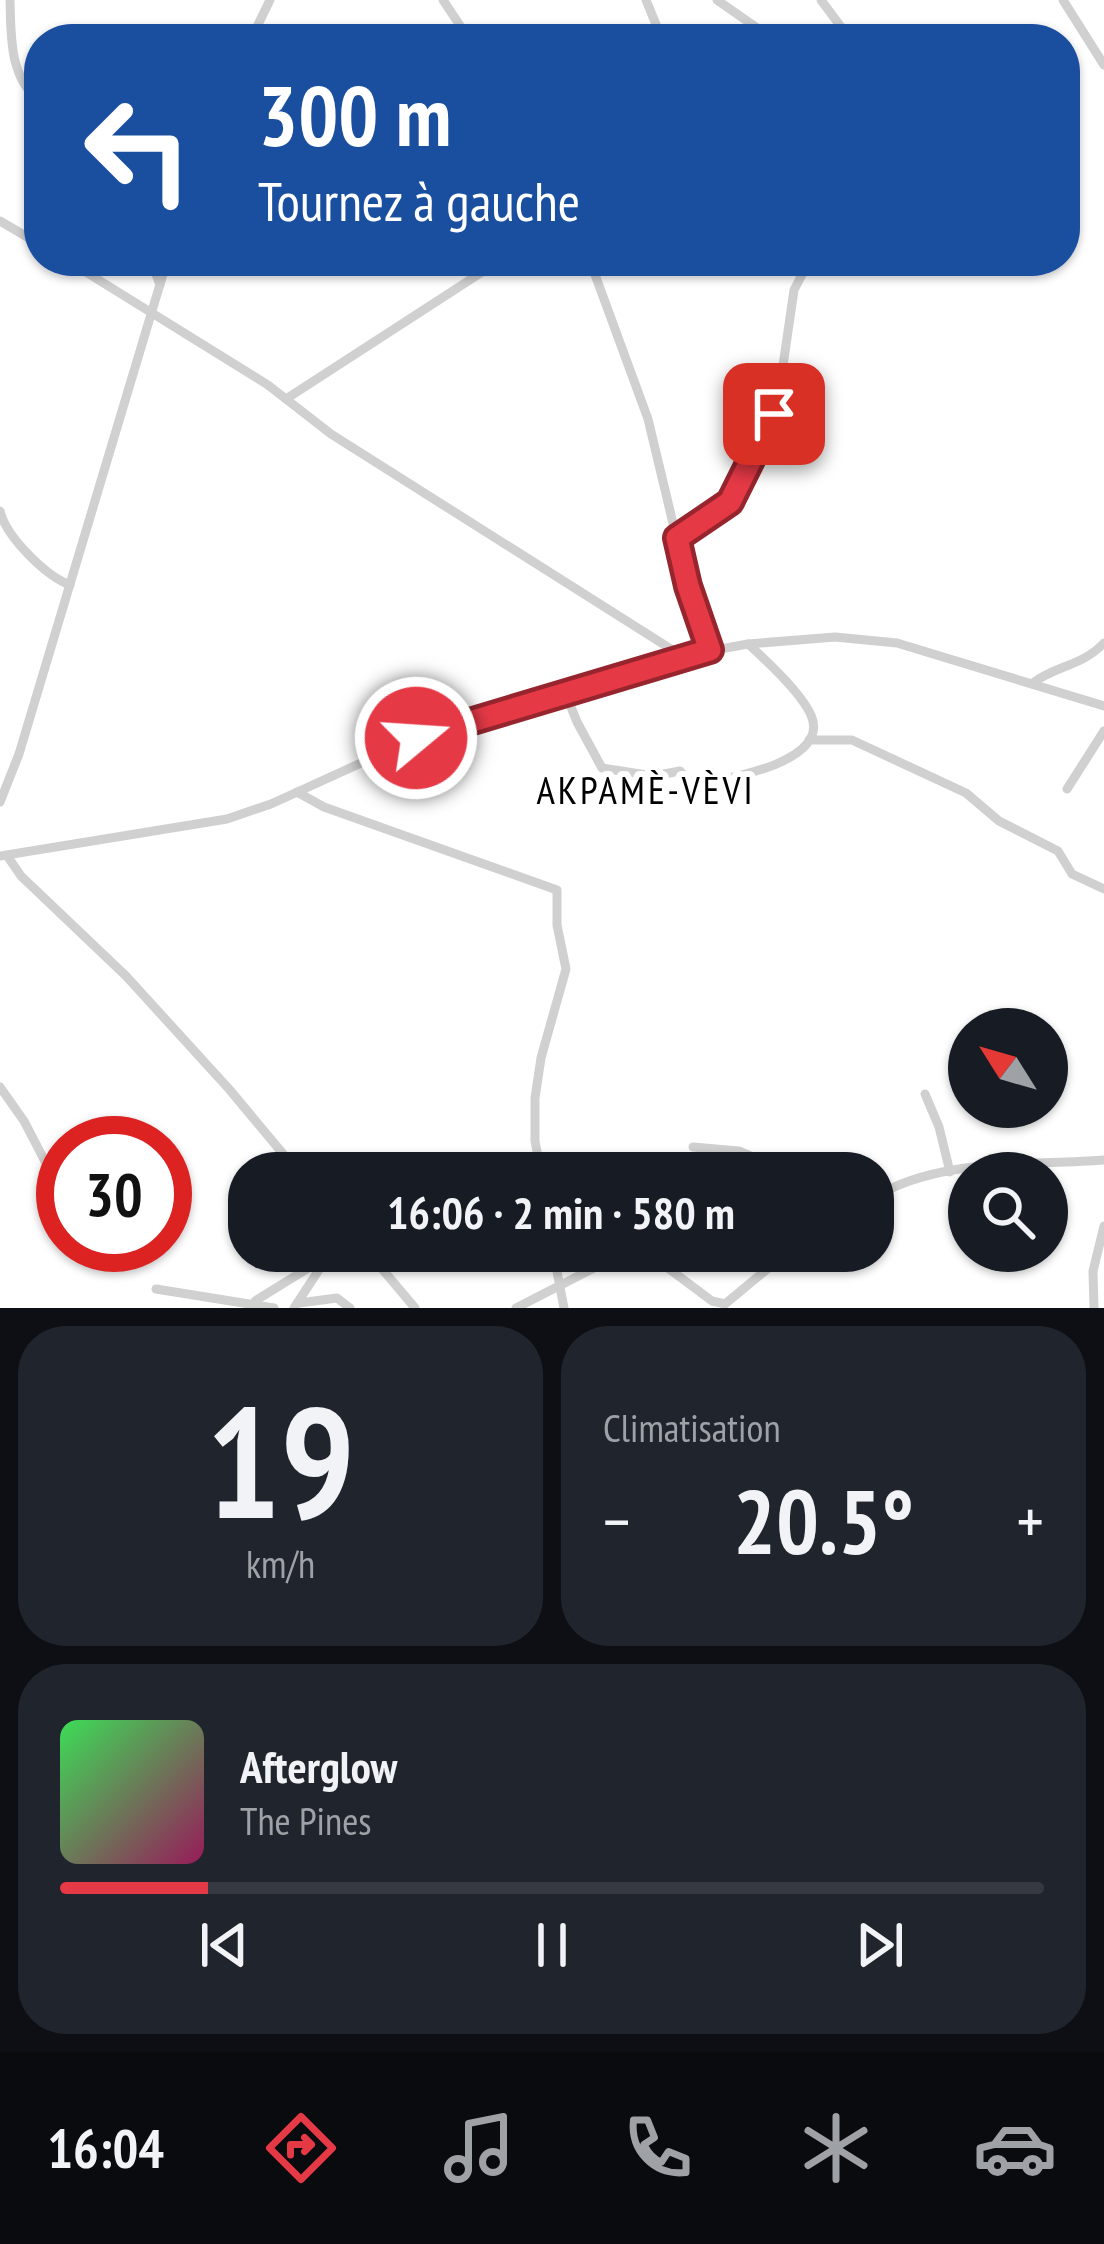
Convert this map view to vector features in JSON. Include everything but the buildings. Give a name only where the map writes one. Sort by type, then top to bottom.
[{"type":"street","points":[[10,0],[13,52],[24,81]]},
{"type":"street","points":[[716,0],[751,24]]},
{"type":"street","points":[[1080,27],[1104,65]]},
{"type":"street","points":[[94,276],[682,656]]},
{"type":"street","points":[[157,276],[160,285]]},
{"type":"street","points":[[0,802],[20,754],[163,276]]},
{"type":"street","points":[[286,399],[476,276]]},
{"type":"street","points":[[595,276],[654,440],[688,586],[710,650]]},
{"type":"street","points":[[677,538],[725,509],[761,445],[778,400],[794,290],[801,276]]},
{"type":"street","points":[[0,512],[10,534],[55,580],[70,586]]},
{"type":"street","points":[[4,857],[227,819],[416,738],[682,656],[748,644],[861,638],[930,651],[1104,706]]},
{"type":"street","points":[[1033,683],[1082,662],[1104,643]]},
{"type":"street","points":[[748,644],[778,672],[811,715],[809,740]]},
{"type":"street","points":[[565,692],[602,768],[672,775],[680,771],[693,785],[743,778],[770,768],[809,740],[852,740],[966,793],[998,821],[1058,851],[1072,874],[1104,890]]},
{"type":"street","points":[[1067,789],[1104,731]]},
{"type":"street","points":[[297,792],[324,807],[557,890],[556,925],[566,969],[541,1058],[535,1098],[537,1152]]},
{"type":"street","points":[[4,857],[126,976],[281,1152]]},
{"type":"street","points":[[0,1087],[36,1144]]},
{"type":"street","points":[[925,1094],[948,1164]]},
{"type":"street","points":[[693,1147],[741,1152]]},
{"type":"street","points":[[1068,1163],[1104,1160]]},
{"type":"street","points":[[894,1189],[948,1173]]},
{"type":"street","points":[[1094,1308],[1094,1271],[1104,1226]]},
{"type":"street","points":[[253,1302],[301,1272]]},
{"type":"street","points":[[297,1305],[316,1272]]},
{"type":"street","points":[[385,1272],[415,1308]]},
{"type":"street","points":[[556,1272],[564,1308]]},
{"type":"street","points":[[515,1308],[587,1272]]},
{"type":"street","points":[[673,1272],[712,1301],[725,1304],[764,1272]]},
{"type":"street","points":[[156,1289],[274,1308]]},
{"type":"street","points":[[297,1305],[337,1298],[350,1308]]},
{"type":"district","name":"AKPAMÈ-VÈVI","points":[[646,790]]},
{"type":"route","points":[[416,738],[710,650],[677,538],[730,502],[774,414]]}]
